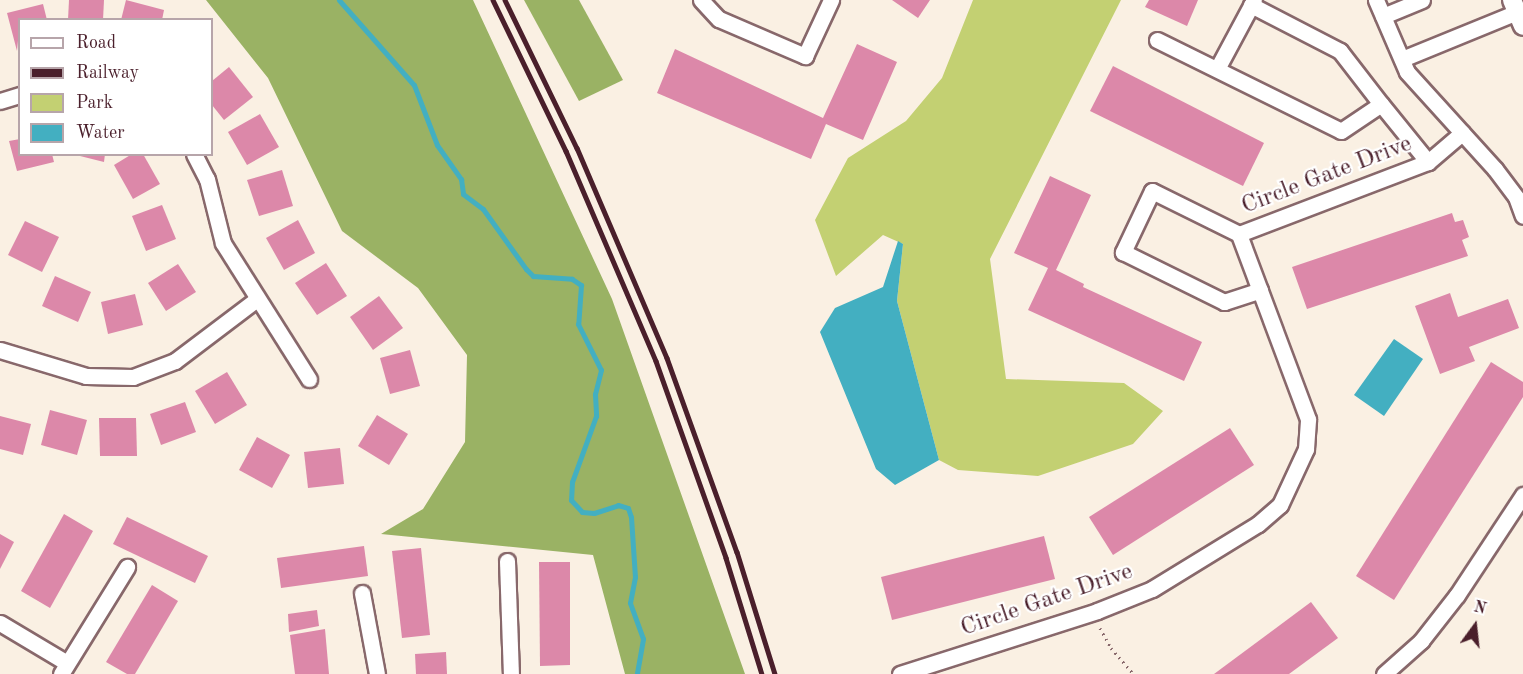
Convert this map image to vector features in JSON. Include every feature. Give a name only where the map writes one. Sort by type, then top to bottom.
[{"type":"street","points":[[701,0],[719,19],[805,56],[831,0]]},
{"type":"street","points":[[1376,0],[1402,59],[1425,96],[1462,133],[1516,197],[1523,216]]},
{"type":"street","points":[[1383,16],[1422,0]]},
{"type":"street","points":[[1217,69],[1252,3],[1340,51],[1428,162]]},
{"type":"street","points":[[1402,59],[1518,13]]},
{"type":"street","points":[[1156,40],[1341,132],[1381,104]]},
{"type":"street","points":[[0,101],[18,96]]},
{"type":"street","name":"Circle Gate Drive","points":[[900,674],[1097,611],[1152,589],[1258,524],[1280,505],[1296,478],[1306,449],[1308,419],[1239,234],[1428,162],[1462,133]]},
{"type":"street","points":[[195,156],[207,178],[223,243],[309,379]]},
{"type":"street","points":[[1239,234],[1152,191],[1123,252],[1224,302],[1260,290]]},
{"type":"street","points":[[0,350],[86,376],[133,377],[175,361],[257,299]]},
{"type":"street","points":[[1384,674],[1420,642],[1457,595],[1523,495]]},
{"type":"street","points":[[507,561],[511,674]]},
{"type":"street","points":[[0,623],[64,669],[127,567]]},
{"type":"street","points":[[362,593],[377,674]]},
{"type":"street","name":"Circle Gate Drive","points":[[948,674],[952,657]]},
{"type":"path","points":[[1097,611],[1101,633],[1134,674]]},
{"type":"green space","points":[[206,0],[473,0],[612,299],[745,674],[625,674],[593,555],[381,534],[423,509],[465,442],[467,355],[418,288],[342,231],[268,78]]},
{"type":"green space","points":[[524,0],[579,0],[623,80],[579,101]]},
{"type":"green space","points":[[973,0],[1121,0],[990,259],[1006,379],[1124,383],[1163,411],[1133,444],[1038,476],[958,470],[939,460],[897,301],[903,244],[883,235],[836,276],[815,220],[848,158],[906,121],[942,78]]},
{"type":"water","points":[[898,241],[903,244],[897,301],[939,460],[895,485],[876,469],[820,332],[835,308],[883,287]]},
{"type":"water","points":[[1394,339],[1423,359],[1384,416],[1354,395]]},
{"type":"building","points":[[69,0],[104,0],[103,18],[68,18]]},
{"type":"building","points":[[126,0],[164,10],[162,18],[122,18]]},
{"type":"building","points":[[892,0],[930,0],[918,18]]},
{"type":"building","points":[[1149,0],[1198,0],[1187,26],[1145,7]]},
{"type":"building","points":[[43,4],[46,18],[18,18],[17,51],[7,13]]},
{"type":"building","points":[[857,44],[897,62],[863,140],[826,124],[811,159],[657,93],[675,49],[823,118]]},
{"type":"building","points":[[1113,66],[1264,143],[1243,186],[1090,111]]},
{"type":"building","points":[[229,67],[253,97],[224,120],[213,106],[213,80]]},
{"type":"building","points":[[260,114],[279,147],[247,165],[228,132]]},
{"type":"building","points":[[18,139],[18,156],[52,156],[54,162],[17,171],[9,141]]},
{"type":"building","points":[[80,156],[105,156],[104,162]]},
{"type":"building","points":[[129,156],[144,156],[160,184],[133,199],[114,165]]},
{"type":"building","points":[[282,170],[293,206],[259,216],[247,180]]},
{"type":"building","points":[[1050,176],[1091,195],[1056,270],[1084,284],[1083,287],[1202,342],[1184,381],[1028,310],[1048,268],[1014,253]]},
{"type":"building","points":[[162,205],[176,239],[146,251],[132,216]]},
{"type":"building","points":[[1452,213],[1455,222],[1463,220],[1469,237],[1462,240],[1468,256],[1307,309],[1292,267]]},
{"type":"building","points":[[298,220],[315,253],[284,270],[266,238]]},
{"type":"building","points":[[25,221],[59,237],[42,272],[8,255]]},
{"type":"building","points":[[326,263],[347,296],[317,315],[295,283]]},
{"type":"building","points":[[178,264],[196,292],[166,311],[148,283]]},
{"type":"building","points":[[55,276],[91,292],[78,322],[42,306]]},
{"type":"building","points":[[1450,293],[1458,317],[1508,299],[1519,328],[1469,347],[1475,361],[1440,374],[1415,306]]},
{"type":"building","points":[[135,294],[143,325],[108,334],[101,302]]},
{"type":"building","points":[[379,296],[403,328],[373,350],[350,317]]},
{"type":"building","points":[[410,350],[420,386],[390,394],[380,358]]},
{"type":"building","points":[[1491,362],[1523,382],[1523,397],[1394,600],[1356,576]]},
{"type":"building","points":[[227,372],[247,405],[215,424],[195,391]]},
{"type":"building","points":[[185,402],[196,432],[161,445],[150,414]]},
{"type":"building","points":[[50,410],[87,420],[77,455],[41,445]]},
{"type":"building","points":[[377,415],[408,434],[389,465],[358,446]]},
{"type":"building","points":[[0,416],[31,424],[23,455],[0,449]]},
{"type":"building","points":[[99,418],[136,418],[137,456],[100,456]]},
{"type":"building","points":[[1230,428],[1254,465],[1113,555],[1089,517]]},
{"type":"building","points":[[257,437],[290,455],[272,488],[239,470]]},
{"type":"building","points":[[340,448],[344,484],[308,488],[304,452]]},
{"type":"building","points":[[64,514],[93,531],[50,608],[21,591]]},
{"type":"building","points":[[127,517],[208,556],[195,583],[113,544]]},
{"type":"building","points":[[0,534],[14,542],[0,569]]},
{"type":"building","points":[[1044,536],[1055,579],[892,620],[881,577]]},
{"type":"building","points":[[364,546],[368,576],[281,588],[277,558]]},
{"type":"building","points":[[421,548],[430,635],[402,638],[392,551]]},
{"type":"building","points":[[539,562],[570,562],[570,665],[540,666]]},
{"type":"building","points":[[152,585],[178,601],[135,674],[127,674],[106,662]]},
{"type":"building","points":[[1311,602],[1338,638],[1289,674],[1214,674]]},
{"type":"building","points":[[317,610],[319,626],[289,632],[288,614]]},
{"type":"building","points":[[325,629],[329,674],[295,674],[290,635]]},
{"type":"building","points":[[446,652],[447,674],[416,674],[415,654]]},
{"type":"waterway","points":[[339,0],[414,85],[437,145],[461,179],[463,194],[483,209],[526,269],[533,276],[572,279],[581,285],[578,324],[601,370],[595,394],[596,416],[572,482],[571,500],[582,512],[594,513],[618,505],[628,508],[631,517],[635,577],[630,603],[643,639],[637,674]]},
{"type":"railway","points":[[493,0],[566,151],[656,361],[726,558],[762,674]]},
{"type":"railway","points":[[505,0],[577,148],[667,358],[737,552],[775,674]]}]
